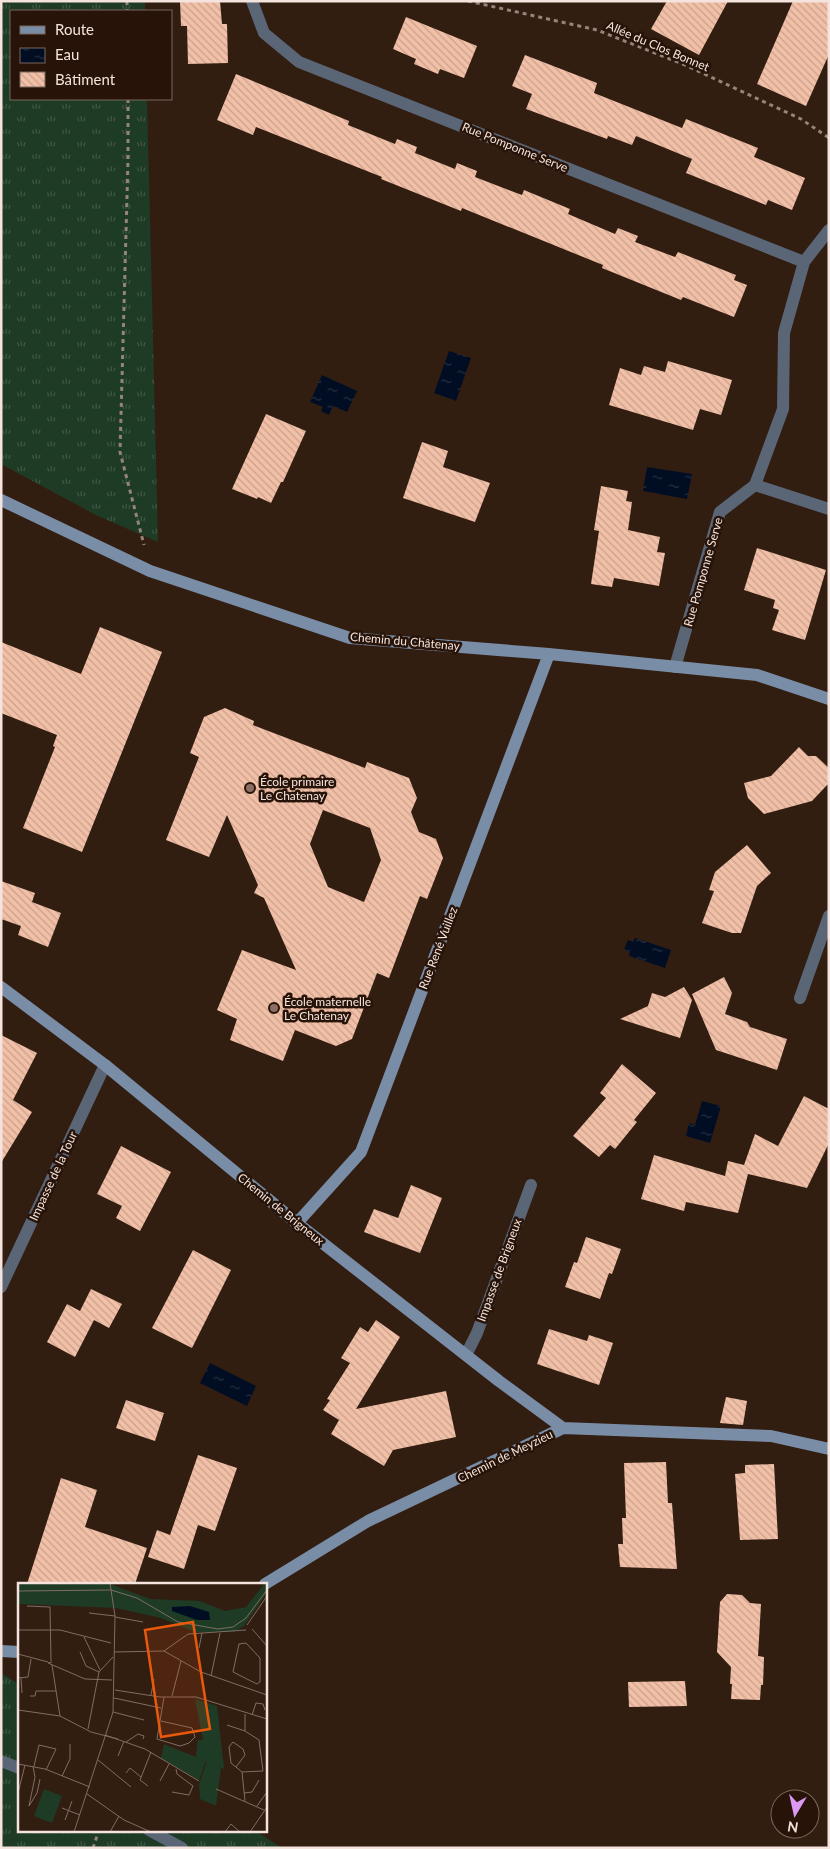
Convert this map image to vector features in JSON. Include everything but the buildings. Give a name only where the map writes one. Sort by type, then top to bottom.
[{"type":"street","name":"Rue Pomponne Serve","points":[[252,1],[264,34],[299,62],[804,262]]},
{"type":"street","points":[[829,230],[804,262],[784,333],[783,409],[755,486],[829,509]]},
{"type":"street","name":"Rue Pomponne Serve","points":[[675,667],[720,512],[755,486]]},
{"type":"street","name":"Chemin du Châtenay","points":[[1,500],[150,571],[350,638],[549,654],[757,674],[829,699]]},
{"type":"street","name":"Rue René Vuillez","points":[[297,1223],[361,1152],[549,654]]},
{"type":"street","points":[[800,998],[829,916]]},
{"type":"street","name":"Chemin de Brigneux","points":[[1,987],[105,1065],[297,1223],[563,1428]]},
{"type":"street","name":"Impasse de la Tour","points":[[1,1287],[105,1065]]},
{"type":"street","name":"Impasse de Brigneux","points":[[466,1355],[477,1333],[530,1185]]},
{"type":"street","name":"Chemin de Meyzieu","points":[[266,1583],[368,1521],[563,1428],[771,1436],[829,1449]]},
{"type":"street","points":[[1,1651],[18,1652]]},
{"type":"street","points":[[1,1761],[18,1768]]},
{"type":"street","points":[[153,1832],[182,1848]]},
{"type":"path","name":"Allée du Clos Bonnet","points":[[468,1],[597,30],[685,65],[801,119],[829,138]]},
{"type":"path","points":[[128,100],[120,452],[150,571]]},
{"type":"path","points":[[93,1848],[98,1832]]},
{"type":"green space","points":[[1,1],[145,1],[145,10],[10,10],[10,100],[147,100],[158,542],[98,516],[1,464]]},
{"type":"green space","points":[[1,1673],[18,1683],[18,1832],[257,1832],[282,1848],[1,1848]]},
{"type":"water","points":[[449,351],[471,358],[456,401],[434,393]]},
{"type":"water","points":[[322,375],[357,391],[347,412],[333,406],[329,415],[321,411],[323,407],[310,402]]},
{"type":"water","points":[[647,467],[692,474],[687,499],[643,491]]},
{"type":"water","points":[[635,938],[671,950],[665,968],[629,956],[630,952],[624,950],[628,940],[633,942]]},
{"type":"water","points":[[702,1101],[721,1106],[710,1143],[686,1136],[689,1123],[695,1125]]},
{"type":"water","points":[[210,1363],[256,1386],[247,1406],[200,1383]]},
{"type":"place","name":"École primaire Le Chatenay","points":[[250,788]]},
{"type":"place","name":"École maternelle Le Chatenay","points":[[274,1008]]}]
